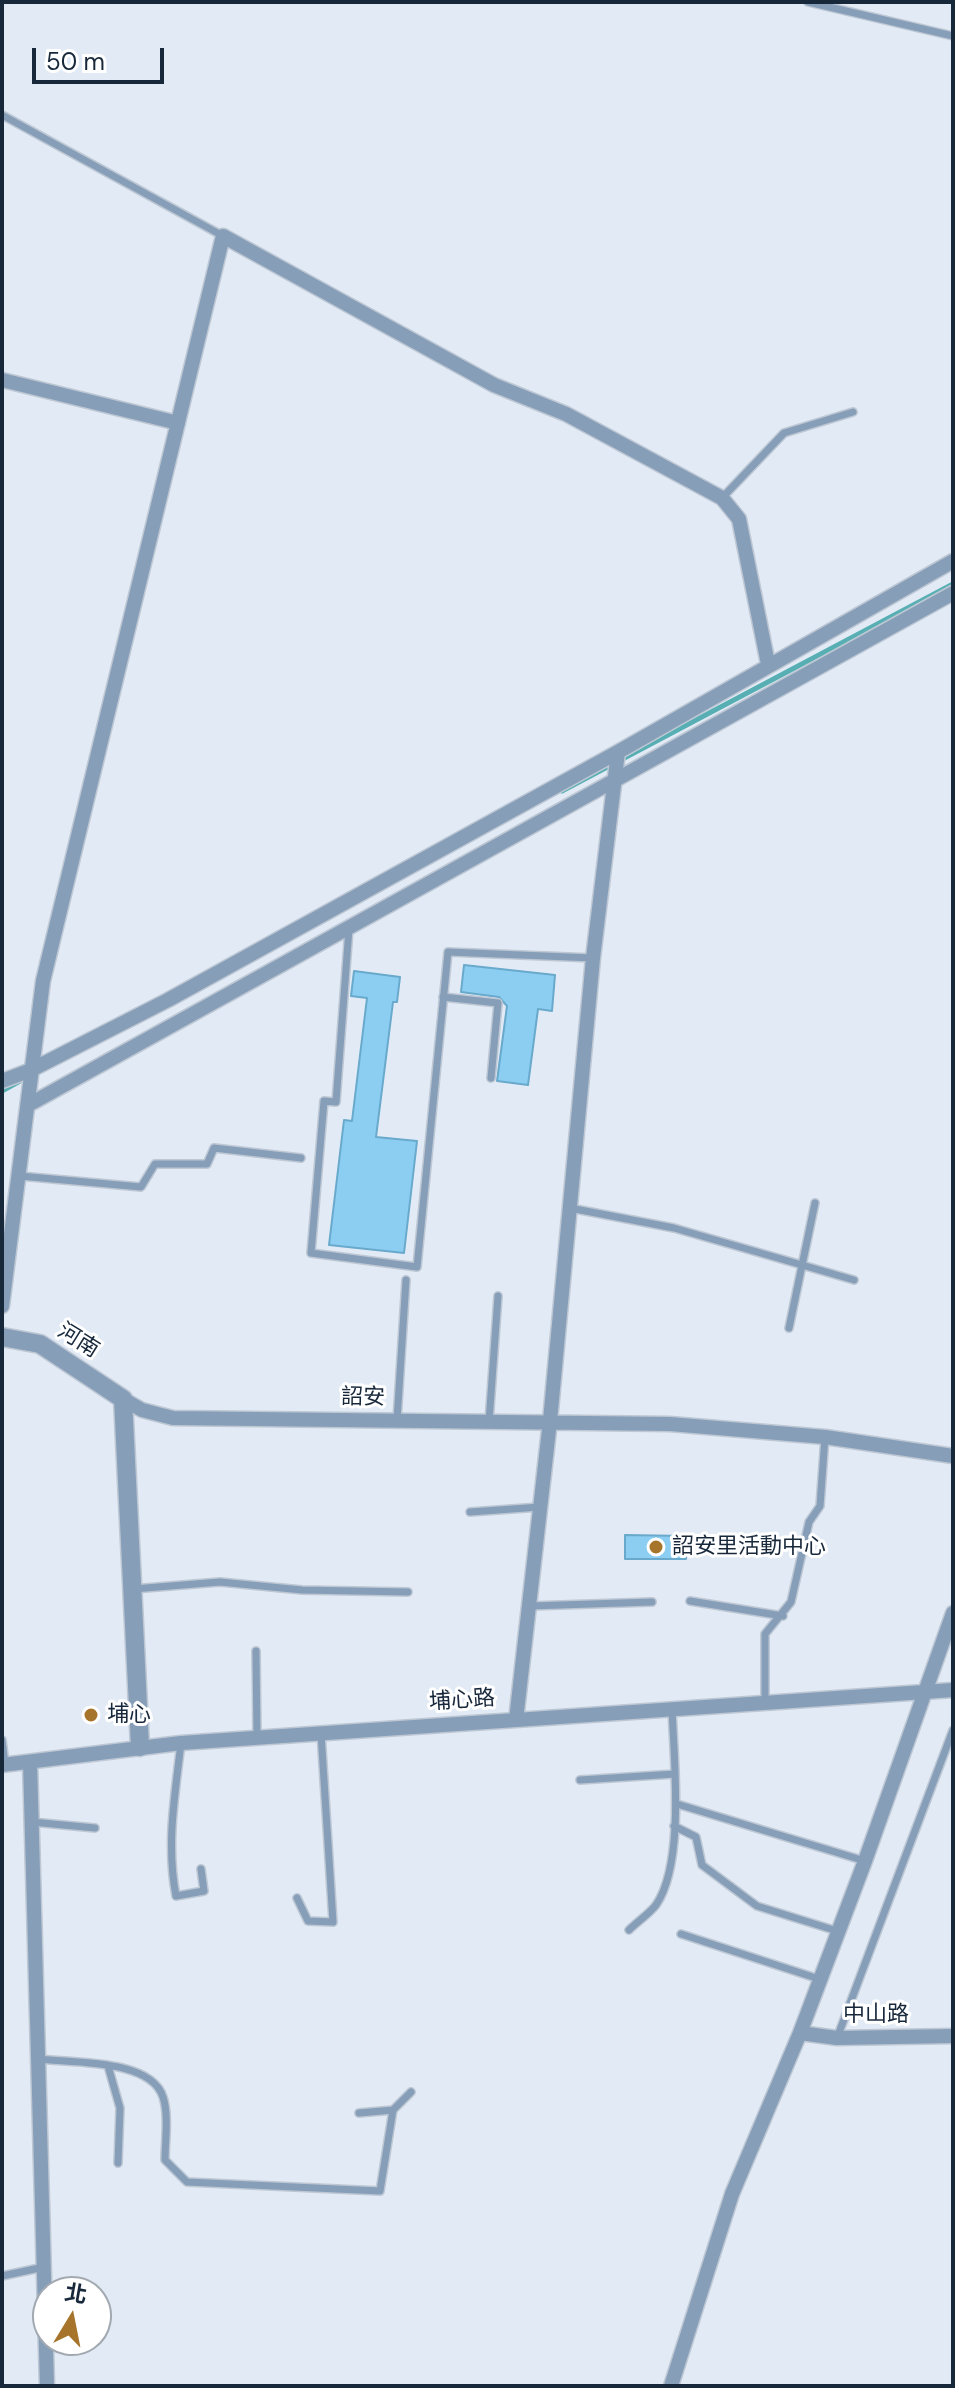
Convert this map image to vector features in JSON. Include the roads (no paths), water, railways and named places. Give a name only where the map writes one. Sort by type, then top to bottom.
[{"type":"street","points":[[2,1306],[7,1234],[20,1176],[43,981],[223,236],[494,385],[566,414],[722,498],[739,519],[768,664]]},
{"type":"street","points":[[2,380],[178,423]]},
{"type":"street","points":[[2,1081],[31,1070],[168,1000],[618,752],[953,561]]},
{"type":"street","points":[[30,1104],[953,593]]},
{"type":"street","points":[[516,1720],[550,1421],[593,958],[618,752]]},
{"type":"street","name":"河南","points":[[2,1337],[40,1344],[123,1399]]},
{"type":"street","points":[[123,1399],[140,1747]]},
{"type":"street","name":"詔安","points":[[123,1399],[142,1410],[173,1418],[670,1424],[825,1437],[953,1456]]},
{"type":"street","points":[[671,2386],[732,2194],[800,2033],[953,1613]]},
{"type":"street","name":"埔心路","points":[[4,1764],[181,1743],[953,1690]]},
{"type":"street","points":[[30,1762],[47,2386]]},
{"type":"street","name":"中山路","points":[[800,2033],[837,2038],[953,2036]]},
{"type":"lane","points":[[808,2],[953,36]]},
{"type":"lane","points":[[2,115],[223,236]]},
{"type":"lane","points":[[722,498],[784,433],[853,412]]},
{"type":"lane","points":[[349,929],[336,1102],[324,1101],[311,1253],[417,1267],[448,952],[593,958]]},
{"type":"lane","points":[[443,997],[498,1003],[491,1078]]},
{"type":"lane","points":[[20,1176],[141,1187],[155,1164],[207,1164],[214,1148],[301,1158]]},
{"type":"lane","points":[[789,1328],[815,1203]]},
{"type":"lane","points":[[570,1208],[674,1228],[854,1280]]},
{"type":"lane","points":[[397,1423],[406,1280]]},
{"type":"lane","points":[[489,1422],[498,1296]]},
{"type":"lane","points":[[765,1703],[765,1634],[783,1616],[791,1602],[809,1522],[820,1506],[825,1437]]},
{"type":"lane","points":[[470,1512],[540,1507]]},
{"type":"lane","points":[[131,1589],[220,1582],[302,1590],[408,1592]]},
{"type":"lane","points":[[690,1601],[783,1616]]},
{"type":"lane","points":[[529,1606],[652,1602]]},
{"type":"lane","points":[[256,1651],[257,1738]]},
{"type":"lane","points":[[629,1930],[656,1905],[667,1881],[677,1804],[672,1709]]},
{"type":"lane","points":[[837,2038],[953,1730]]},
{"type":"lane","points":[[297,1898],[308,1921],[333,1922],[321,1733]]},
{"type":"lane","points":[[2,1740],[4,1764]]},
{"type":"lane","points":[[181,1743],[170,1828],[170,1866],[176,1896],[204,1891],[201,1869]]},
{"type":"lane","points":[[580,1780],[675,1774]]},
{"type":"lane","points":[[677,1804],[865,1861]]},
{"type":"lane","points":[[32,1822],[95,1828]]},
{"type":"lane","points":[[674,1826],[696,1837],[702,1865],[757,1906],[837,1931]]},
{"type":"lane","points":[[681,1934],[820,1979]]},
{"type":"lane","points":[[38,2059],[136,2070],[157,2082],[165,2101],[165,2160],[187,2182],[380,2191],[393,2110],[411,2092]]},
{"type":"lane","points":[[108,2066],[120,2108],[118,2163]]},
{"type":"lane","points":[[359,2113],[393,2110]]},
{"type":"lane","points":[[2,2276],[44,2267]]},
{"type":"waterway","points":[[562,791],[953,584]]},
{"type":"waterway","points":[[2,1091],[20,1081]]},
{"type":"place","name":"詔安里活動中心","points":[[656,1547]]},
{"type":"place","name":"埔心","points":[[91,1715]]}]
